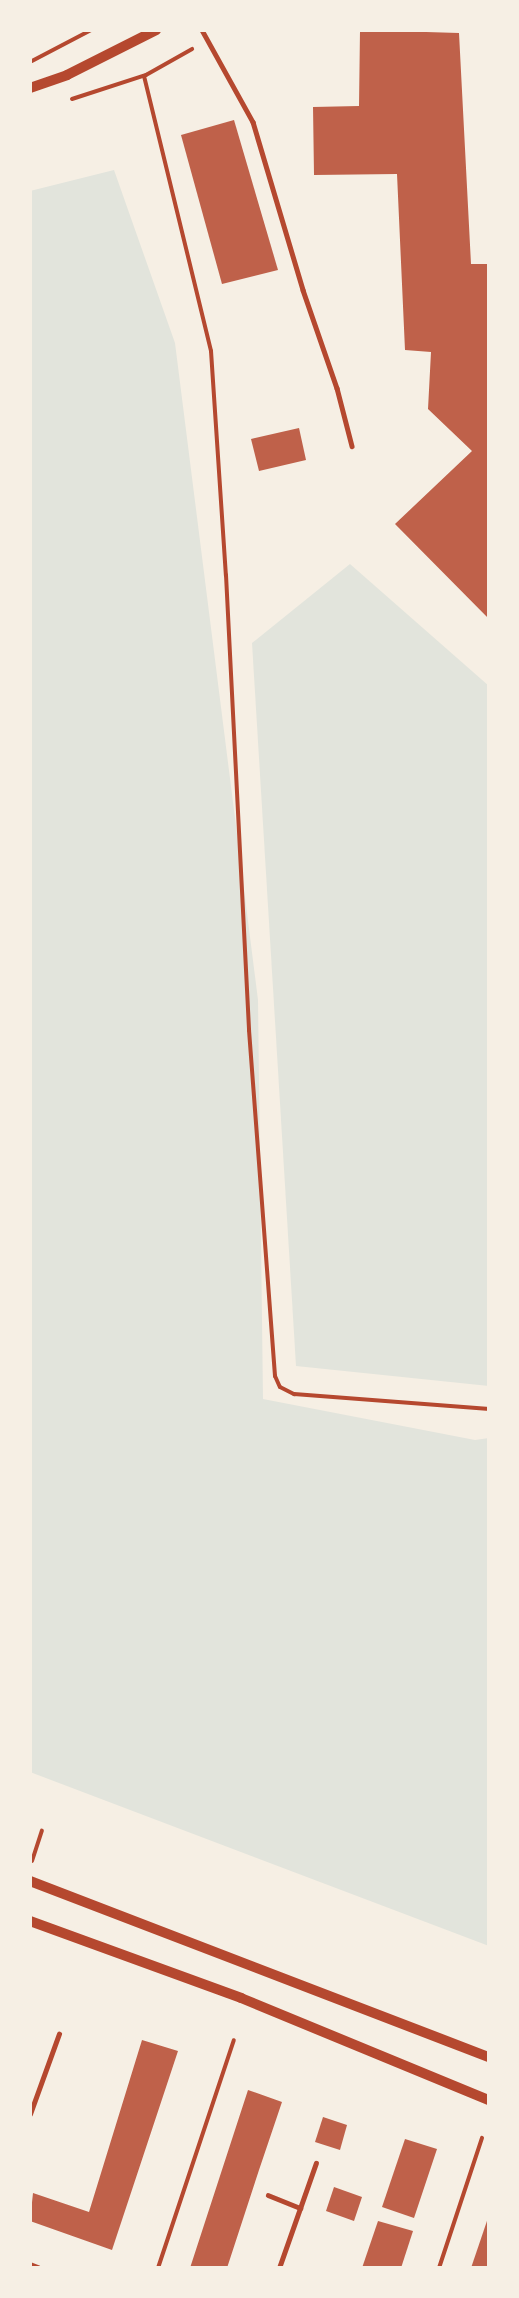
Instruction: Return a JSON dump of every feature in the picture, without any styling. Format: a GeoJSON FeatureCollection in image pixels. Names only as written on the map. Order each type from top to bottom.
{"type":"FeatureCollection","features":[{"type":"Feature","properties":{"kind":"street"},"geometry":{"type":"LineString","coordinates":[[30,88],[67,75],[156,30]]}},
{"type":"Feature","properties":{"kind":"street"},"geometry":{"type":"LineString","coordinates":[[30,1881],[489,2057]]}},
{"type":"Feature","properties":{"kind":"street"},"geometry":{"type":"LineString","coordinates":[[30,1921],[241,1998],[489,2100]]}},
{"type":"Feature","properties":{"kind":"street"},"geometry":{"type":"LineString","coordinates":[[30,2265],[38,2268]]}},
{"type":"Feature","properties":{"kind":"lane"},"geometry":{"type":"LineString","coordinates":[[202,30],[253,122],[303,290],[337,388],[352,446]]}},
{"type":"Feature","properties":{"kind":"lane"},"geometry":{"type":"LineString","coordinates":[[30,2114],[59,2034]]}},
{"type":"Feature","properties":{"kind":"lane"},"geometry":{"type":"LineString","coordinates":[[279,2268],[316,2163]]}},
{"type":"Feature","properties":{"kind":"lane"},"geometry":{"type":"LineString","coordinates":[[268,2195],[300,2208]]}},
{"type":"Feature","properties":{"kind":"path"},"geometry":{"type":"LineString","coordinates":[[30,62],[91,30]]}},
{"type":"Feature","properties":{"kind":"path"},"geometry":{"type":"LineString","coordinates":[[64,101],[144,76],[209,40]]}},
{"type":"Feature","properties":{"kind":"path"},"geometry":{"type":"LineString","coordinates":[[144,76],[211,351],[226,575],[249,1030],[274,1376],[280,1387],[294,1394],[489,1409]]}},
{"type":"Feature","properties":{"kind":"path"},"geometry":{"type":"LineString","coordinates":[[30,1868],[42,1831]]}},
{"type":"Feature","properties":{"kind":"path"},"geometry":{"type":"LineString","coordinates":[[158,2268],[234,2040]]}},
{"type":"Feature","properties":{"kind":"path"},"geometry":{"type":"LineString","coordinates":[[439,2268],[482,2138]]}},
{"type":"Feature","properties":{"kind":"shaded area"},"geometry":{"type":"Polygon","coordinates":[[[114,170],[175,343],[258,1000],[263,1399],[475,1440],[489,1438],[489,1946],[30,1772],[30,191],[114,170]]]}},
{"type":"Feature","properties":{"kind":"shaded area"},"geometry":{"type":"Polygon","coordinates":[[[350,564],[489,686],[489,1386],[296,1366],[252,643],[350,564]]]}},
{"type":"Feature","properties":{"kind":"building"},"geometry":{"type":"Polygon","coordinates":[[[360,30],[459,33],[471,264],[489,264],[489,619],[395,524],[472,451],[428,409],[431,352],[405,350],[397,174],[314,175],[313,107],[359,106],[360,30]]]}},
{"type":"Feature","properties":{"kind":"building"},"geometry":{"type":"Polygon","coordinates":[[[234,120],[278,270],[222,284],[181,135],[234,120]]]}},
{"type":"Feature","properties":{"kind":"building"},"geometry":{"type":"Polygon","coordinates":[[[299,428],[306,460],[259,471],[251,439],[299,428]]]}},
{"type":"Feature","properties":{"kind":"building"},"geometry":{"type":"Polygon","coordinates":[[[142,2040],[178,2051],[112,2250],[30,2221],[33,2193],[89,2212],[142,2040]]]}},
{"type":"Feature","properties":{"kind":"building"},"geometry":{"type":"Polygon","coordinates":[[[248,2090],[282,2102],[227,2268],[190,2268],[248,2090]]]}},
{"type":"Feature","properties":{"kind":"building"},"geometry":{"type":"Polygon","coordinates":[[[323,2117],[347,2125],[340,2150],[315,2142],[323,2117]]]}},
{"type":"Feature","properties":{"kind":"building"},"geometry":{"type":"Polygon","coordinates":[[[405,2139],[437,2149],[414,2218],[382,2207],[405,2139]]]}},
{"type":"Feature","properties":{"kind":"building"},"geometry":{"type":"Polygon","coordinates":[[[334,2187],[362,2197],[354,2221],[326,2211],[334,2187]]]}},
{"type":"Feature","properties":{"kind":"building"},"geometry":{"type":"Polygon","coordinates":[[[489,2215],[489,2268],[471,2268],[489,2215]]]}},
{"type":"Feature","properties":{"kind":"building"},"geometry":{"type":"Polygon","coordinates":[[[378,2221],[413,2231],[401,2268],[362,2268],[378,2221]]]}}]}
